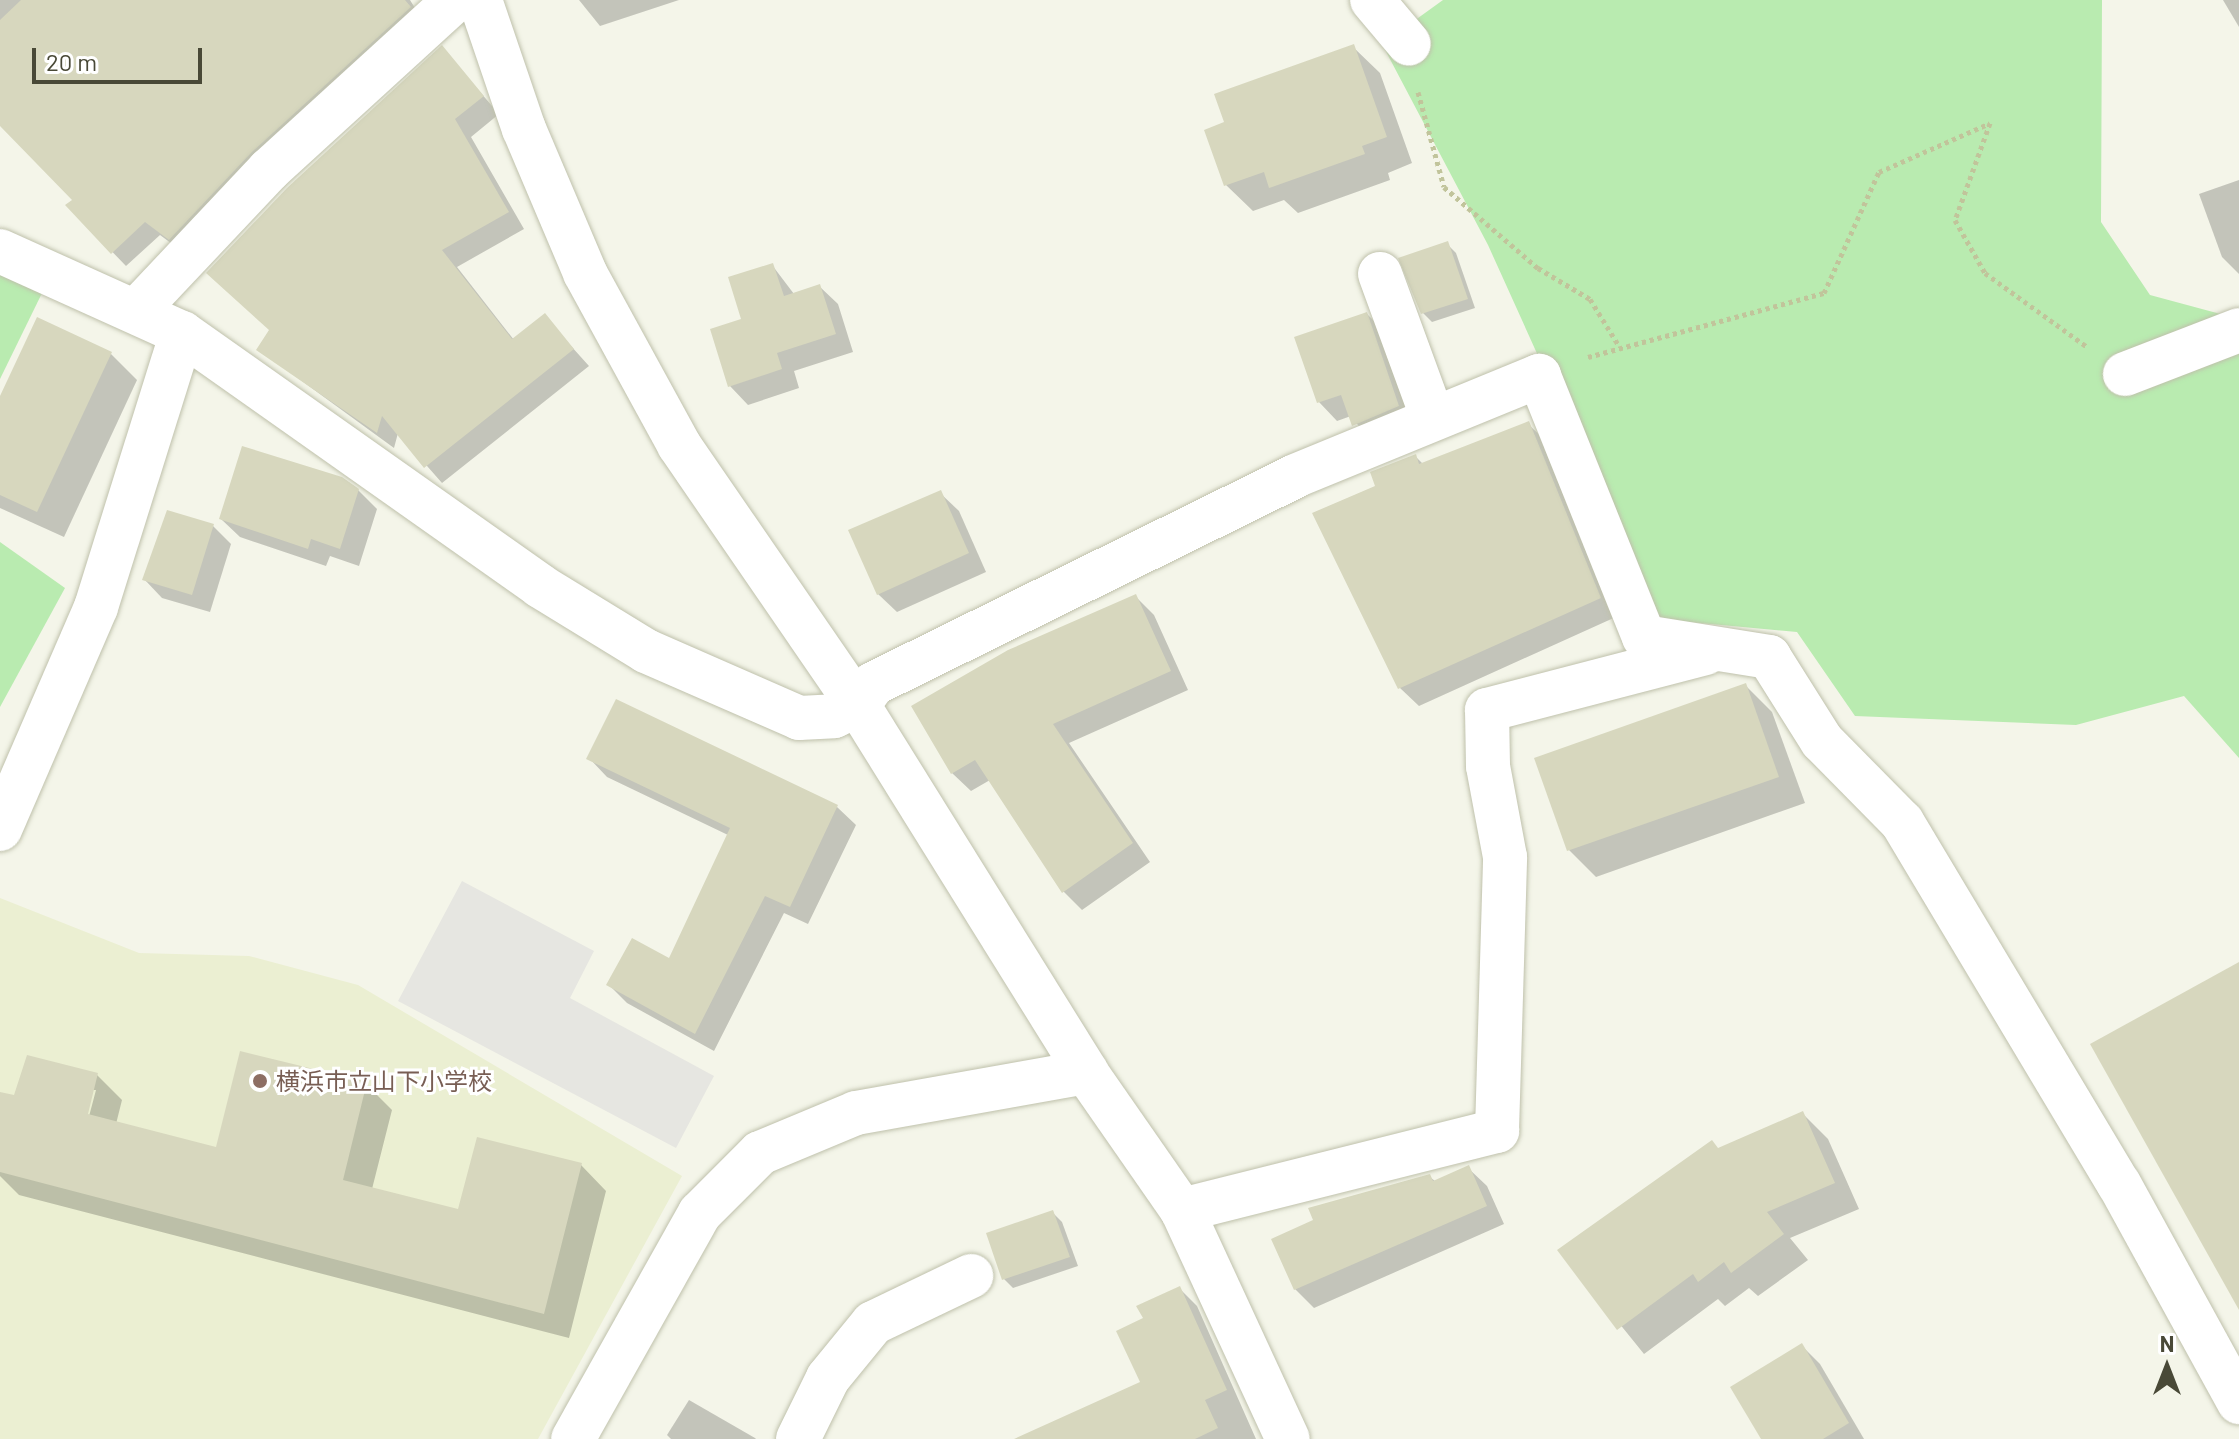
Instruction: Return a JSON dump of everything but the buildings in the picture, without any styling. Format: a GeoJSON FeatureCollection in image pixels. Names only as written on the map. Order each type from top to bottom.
{"type":"FeatureCollection","features":[{"type":"Feature","properties":{"kind":"street"},"geometry":{"type":"LineString","coordinates":[[136,311],[269,170],[455,0]]}},
{"type":"Feature","properties":{"kind":"street"},"geometry":{"type":"LineString","coordinates":[[480,0],[524,129],[585,273],[679,445],[858,705],[1086,1072],[1182,1210],[1272,1433]]}},
{"type":"Feature","properties":{"kind":"street"},"geometry":{"type":"LineString","coordinates":[[1372,0],[1409,44]]}},
{"type":"Feature","properties":{"kind":"street"},"geometry":{"type":"LineString","coordinates":[[0,251],[182,333],[540,586],[646,651],[799,718],[834,716],[858,705],[873,684],[1295,476],[1432,416],[1539,376],[1644,637],[1769,657],[1822,741],[1902,822],[2119,1184],[2239,1402]]}},
{"type":"Feature","properties":{"kind":"street"},"geometry":{"type":"LineString","coordinates":[[1380,274],[1432,416]]}},
{"type":"Feature","properties":{"kind":"street"},"geometry":{"type":"LineString","coordinates":[[2125,374],[2239,330]]}},
{"type":"Feature","properties":{"kind":"street"},"geometry":{"type":"LineString","coordinates":[[0,829],[38,751],[96,607],[182,333]]}},
{"type":"Feature","properties":{"kind":"street"},"geometry":{"type":"LineString","coordinates":[[1182,1210],[1497,1131],[1505,857],[1488,766],[1487,710],[1718,650]]}},
{"type":"Feature","properties":{"kind":"street"},"geometry":{"type":"LineString","coordinates":[[584,1435],[700,1213],[760,1153],[856,1113],[1086,1072]]}},
{"type":"Feature","properties":{"kind":"street"},"geometry":{"type":"LineString","coordinates":[[798,1439],[828,1378],[873,1323],[971,1276]]}},
{"type":"Feature","properties":{"kind":"path"},"geometry":{"type":"LineString","coordinates":[[1409,44],[1444,187],[1538,268],[1590,299],[1619,346]]}},
{"type":"Feature","properties":{"kind":"path"},"geometry":{"type":"LineString","coordinates":[[1539,376],[1619,346],[1824,293],[1879,172],[1990,123],[1955,220],[1985,273],[2125,374]]}},
{"type":"Feature","properties":{"kind":"shaded area"},"geometry":{"type":"Polygon","coordinates":[[[462,881],[594,951],[570,998],[714,1076],[676,1148],[398,1001],[462,881]]]}},
{"type":"Feature","properties":{"kind":"shaded area","name":"横浜市立山下小学校"},"geometry":{"type":"Polygon","coordinates":[[[0,898],[139,953],[249,956],[358,985],[682,1176],[538,1439],[0,1439],[0,898]]]}},
{"type":"Feature","properties":{"kind":"green space"},"geometry":{"type":"Polygon","coordinates":[[[1443,0],[2102,0],[2101,222],[2150,295],[2239,319],[2239,758],[2184,696],[2076,725],[1855,716],[1797,632],[1657,619],[1488,245],[1382,44],[1443,0]]]}},
{"type":"Feature","properties":{"kind":"green space"},"geometry":{"type":"Polygon","coordinates":[[[0,269],[44,289],[0,379],[0,269]]]}},
{"type":"Feature","properties":{"kind":"green space"},"geometry":{"type":"Polygon","coordinates":[[[0,542],[65,588],[0,707],[0,542]]]}},
{"type":"Feature","properties":{"kind":"place","name":"横浜市立山下小学校"},"geometry":{"type":"Point","coordinates":[260,1081]}}]}
